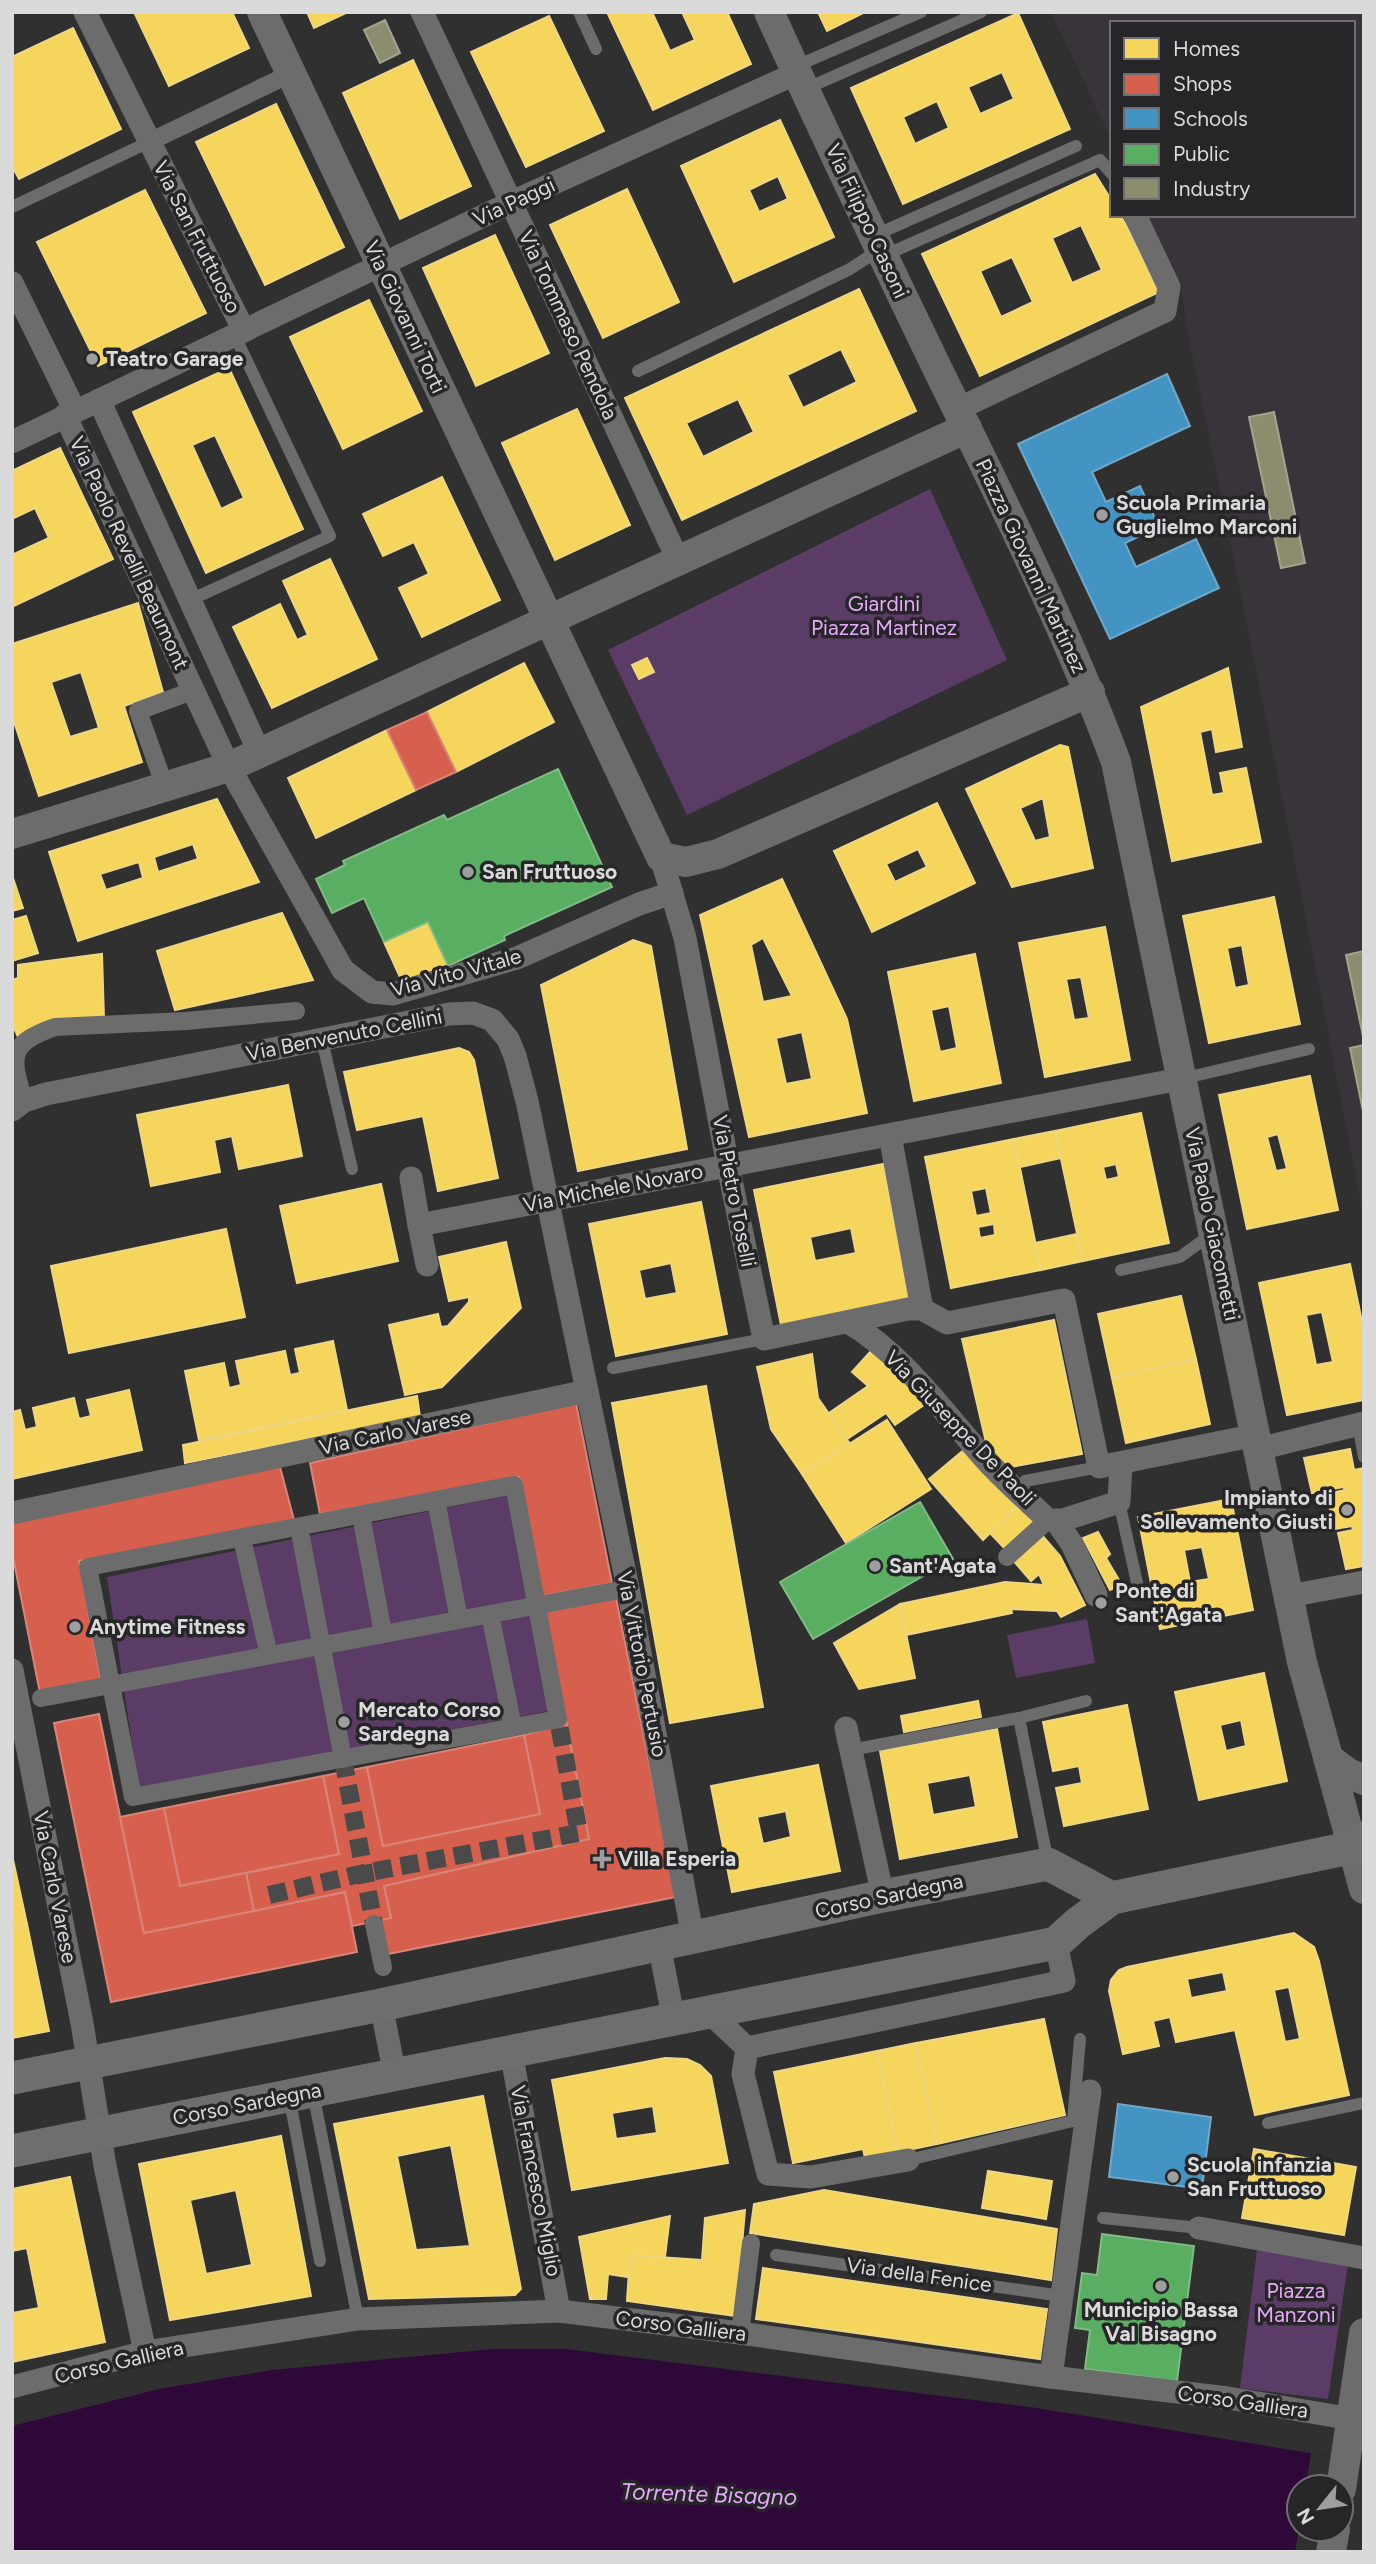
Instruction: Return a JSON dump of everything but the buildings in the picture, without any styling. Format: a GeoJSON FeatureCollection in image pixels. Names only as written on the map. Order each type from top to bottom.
{"type":"FeatureCollection","features":[{"type":"Feature","properties":{"kind":"main road","name":"Corso Sardegna"},"geometry":{"type":"LineString","coordinates":[[12,2151],[711,2014],[1056,1943],[1112,1898],[1360,1846]]}},
{"type":"Feature","properties":{"kind":"main road","name":"Corso Sardegna"},"geometry":{"type":"LineString","coordinates":[[12,2078],[381,2005],[883,1896],[1048,1864]]}},
{"type":"Feature","properties":{"kind":"main road"},"geometry":{"type":"LineString","coordinates":[[1048,1864],[1112,1898]]}},
{"type":"Feature","properties":{"kind":"street","name":"Via San Fruttuoso"},"geometry":{"type":"LineString","coordinates":[[85,12],[239,334]]}},
{"type":"Feature","properties":{"kind":"street","name":"Via Giovanni Torti"},"geometry":{"type":"LineString","coordinates":[[262,12],[550,621]]}},
{"type":"Feature","properties":{"kind":"street","name":"Via Tommaso Pendola"},"geometry":{"type":"LineString","coordinates":[[422,12],[679,562]]}},
{"type":"Feature","properties":{"kind":"street","name":"Via Filippo Casoni"},"geometry":{"type":"LineString","coordinates":[[769,12],[963,419]]}},
{"type":"Feature","properties":{"kind":"street","name":"Via San Fruttuoso"},"geometry":{"type":"LineString","coordinates":[[149,142],[290,74]]}},
{"type":"Feature","properties":{"kind":"street","name":"Via Paggi"},"geometry":{"type":"LineString","coordinates":[[12,442],[510,203],[799,76]]}},
{"type":"Feature","properties":{"kind":"street"},"geometry":{"type":"LineString","coordinates":[[12,834],[229,767],[260,754],[679,562],[963,419],[1165,312],[1169,287],[1136,217]]}},
{"type":"Feature","properties":{"kind":"street","name":"Via Paolo Revelli Beaumont"},"geometry":{"type":"LineString","coordinates":[[12,284],[192,691],[229,767]]}},
{"type":"Feature","properties":{"kind":"street","name":"Via Paolo Revelli Beaumont"},"geometry":{"type":"LineString","coordinates":[[99,400],[260,754]]}},
{"type":"Feature","properties":{"kind":"street","name":"Piazza Giovanni Martinez"},"geometry":{"type":"LineString","coordinates":[[661,857],[686,862],[718,854],[1090,692],[963,419]]}},
{"type":"Feature","properties":{"kind":"street"},"geometry":{"type":"LineString","coordinates":[[550,621],[661,857]]}},
{"type":"Feature","properties":{"kind":"street","name":"Via Paolo Revelli Beaumont"},"geometry":{"type":"LineString","coordinates":[[165,787],[138,710],[192,691]]}},
{"type":"Feature","properties":{"kind":"street","name":"Via Paolo Giacometti"},"geometry":{"type":"LineString","coordinates":[[1090,692],[1116,762],[1302,1662],[1328,1759],[1360,1846],[1364,1888]]}},
{"type":"Feature","properties":{"kind":"street","name":"Via Vito Vitale"},"geometry":{"type":"LineString","coordinates":[[229,767],[343,970],[372,992],[393,994],[517,958],[639,904],[672,893]]}},
{"type":"Feature","properties":{"kind":"street","name":"Via Pietro Toselli"},"geometry":{"type":"LineString","coordinates":[[661,857],[685,938],[764,1339]]}},
{"type":"Feature","properties":{"kind":"street"},"geometry":{"type":"LineString","coordinates":[[18,1106],[14,1063],[19,1046],[37,1034],[55,1027],[186,1021],[296,1011]]}},
{"type":"Feature","properties":{"kind":"street","name":"Via Benvenuto Cellini"},"geometry":{"type":"LineString","coordinates":[[18,1106],[93,1084],[449,1013],[473,1013],[492,1020],[508,1040],[515,1056],[547,1201]]}},
{"type":"Feature","properties":{"kind":"street","name":"Via Michele Novaro"},"geometry":{"type":"LineString","coordinates":[[419,1225],[1180,1079]]}},
{"type":"Feature","properties":{"kind":"street"},"geometry":{"type":"LineString","coordinates":[[890,1135],[922,1309]]}},
{"type":"Feature","properties":{"kind":"street"},"geometry":{"type":"LineString","coordinates":[[411,1178],[427,1265]]}},
{"type":"Feature","properties":{"kind":"street"},"geometry":{"type":"LineString","coordinates":[[547,1201],[587,1391]]}},
{"type":"Feature","properties":{"kind":"street"},"geometry":{"type":"LineString","coordinates":[[764,1339],[908,1309],[922,1309],[947,1323],[1065,1300],[1119,1502]]}},
{"type":"Feature","properties":{"kind":"street","name":"Via Giuseppe De Paoli"},"geometry":{"type":"LineString","coordinates":[[848,1322],[873,1337],[955,1422],[999,1475],[1052,1520],[1119,1502]]}},
{"type":"Feature","properties":{"kind":"street","name":"Via Carlo Varese"},"geometry":{"type":"LineString","coordinates":[[12,1513],[587,1391]]}},
{"type":"Feature","properties":{"kind":"street","name":"Via Vittorio Pertusio"},"geometry":{"type":"LineString","coordinates":[[587,1391],[633,1614],[693,1938]]}},
{"type":"Feature","properties":{"kind":"street","name":"Via Giuseppe De Paoli"},"geometry":{"type":"LineString","coordinates":[[1110,1465],[1361,1423]]}},
{"type":"Feature","properties":{"kind":"street"},"geometry":{"type":"LineString","coordinates":[[514,1485],[558,1719],[133,1797],[88,1567],[361,1515],[514,1485]]}},
{"type":"Feature","properties":{"kind":"street"},"geometry":{"type":"LineString","coordinates":[[436,1500],[459,1619]]}},
{"type":"Feature","properties":{"kind":"street"},"geometry":{"type":"LineString","coordinates":[[361,1515],[383,1633]]}},
{"type":"Feature","properties":{"kind":"street"},"geometry":{"type":"LineString","coordinates":[[1007,1558],[1052,1520],[1072,1544],[1096,1594]]}},
{"type":"Feature","properties":{"kind":"street"},"geometry":{"type":"LineString","coordinates":[[299,1527],[343,1759]]}},
{"type":"Feature","properties":{"kind":"street"},"geometry":{"type":"LineString","coordinates":[[242,1539],[269,1655]]}},
{"type":"Feature","properties":{"kind":"street"},"geometry":{"type":"LineString","coordinates":[[1289,1596],[1364,1582]]}},
{"type":"Feature","properties":{"kind":"street"},"geometry":{"type":"LineString","coordinates":[[41,1698],[614,1591]]}},
{"type":"Feature","properties":{"kind":"street"},"geometry":{"type":"LineString","coordinates":[[489,1614],[513,1727]]}},
{"type":"Feature","properties":{"kind":"street","name":"Via Carlo Varese"},"geometry":{"type":"LineString","coordinates":[[13,1677],[18,1732],[89,2064]]}},
{"type":"Feature","properties":{"kind":"street"},"geometry":{"type":"LineString","coordinates":[[849,1739],[883,1896]]}},
{"type":"Feature","properties":{"kind":"street"},"geometry":{"type":"LineString","coordinates":[[1328,1759],[1364,1780]]}},
{"type":"Feature","properties":{"kind":"street"},"geometry":{"type":"LineString","coordinates":[[374,1924],[383,1967]]}},
{"type":"Feature","properties":{"kind":"street"},"geometry":{"type":"LineString","coordinates":[[747,2048],[1064,1980],[1056,1943]]}},
{"type":"Feature","properties":{"kind":"street"},"geometry":{"type":"LineString","coordinates":[[659,1944],[674,2021]]}},
{"type":"Feature","properties":{"kind":"street"},"geometry":{"type":"LineString","coordinates":[[381,2005],[395,2075]]}},
{"type":"Feature","properties":{"kind":"street"},"geometry":{"type":"LineString","coordinates":[[711,2014],[747,2048]]}},
{"type":"Feature","properties":{"kind":"street"},"geometry":{"type":"LineString","coordinates":[[747,2048],[743,2074],[768,2174],[811,2177],[908,2160]]}},
{"type":"Feature","properties":{"kind":"street","name":"Via Francesco Miglio"},"geometry":{"type":"LineString","coordinates":[[511,2052],[559,2311]]}},
{"type":"Feature","properties":{"kind":"street"},"geometry":{"type":"LineString","coordinates":[[89,2064],[100,2132],[145,2353]]}},
{"type":"Feature","properties":{"kind":"street"},"geometry":{"type":"LineString","coordinates":[[1051,2377],[1090,2091]]}},
{"type":"Feature","properties":{"kind":"street"},"geometry":{"type":"LineString","coordinates":[[1199,2228],[1364,2258]]}},
{"type":"Feature","properties":{"kind":"street"},"geometry":{"type":"LineString","coordinates":[[740,2333],[751,2243]]}},
{"type":"Feature","properties":{"kind":"street","name":"Corso Galliera"},"geometry":{"type":"LineString","coordinates":[[12,2387],[145,2353],[358,2319],[559,2311],[1228,2398],[1358,2419]]}},
{"type":"Feature","properties":{"kind":"street"},"geometry":{"type":"LineString","coordinates":[[1343,2473],[1358,2419],[1364,2333]]}},
{"type":"Feature","properties":{"kind":"lane"},"geometry":{"type":"LineString","coordinates":[[579,12],[596,48]]}},
{"type":"Feature","properties":{"kind":"lane"},"geometry":{"type":"LineString","coordinates":[[799,76],[921,12]]}},
{"type":"Feature","properties":{"kind":"lane"},"geometry":{"type":"LineString","coordinates":[[799,76],[981,12]]}},
{"type":"Feature","properties":{"kind":"lane","name":"Via San Fruttuoso"},"geometry":{"type":"LineString","coordinates":[[12,207],[149,142]]}},
{"type":"Feature","properties":{"kind":"lane"},"geometry":{"type":"LineString","coordinates":[[638,371],[850,269],[879,247],[1076,146]]}},
{"type":"Feature","properties":{"kind":"lane"},"geometry":{"type":"LineString","coordinates":[[879,247],[1100,160],[1110,172]]}},
{"type":"Feature","properties":{"kind":"lane","name":"Via Paolo Revelli Beaumont"},"geometry":{"type":"LineString","coordinates":[[190,600],[330,536],[239,334]]}},
{"type":"Feature","properties":{"kind":"lane"},"geometry":{"type":"LineString","coordinates":[[322,1040],[352,1169]]}},
{"type":"Feature","properties":{"kind":"lane"},"geometry":{"type":"LineString","coordinates":[[1180,1079],[1309,1049]]}},
{"type":"Feature","properties":{"kind":"lane"},"geometry":{"type":"LineString","coordinates":[[1121,1270],[1180,1257],[1214,1233]]}},
{"type":"Feature","properties":{"kind":"lane"},"geometry":{"type":"LineString","coordinates":[[613,1368],[764,1339]]}},
{"type":"Feature","properties":{"kind":"lane"},"geometry":{"type":"LineString","coordinates":[[1361,1423],[1364,1457]]}},
{"type":"Feature","properties":{"kind":"lane","name":"Via Giuseppe De Paoli"},"geometry":{"type":"LineString","coordinates":[[1025,1481],[1110,1465]]}},
{"type":"Feature","properties":{"kind":"lane"},"geometry":{"type":"LineString","coordinates":[[1119,1502],[1138,1587]]}},
{"type":"Feature","properties":{"kind":"lane"},"geometry":{"type":"LineString","coordinates":[[849,1739],[1019,1718],[1086,1701]]}},
{"type":"Feature","properties":{"kind":"lane"},"geometry":{"type":"LineString","coordinates":[[1019,1718],[1048,1864]]}},
{"type":"Feature","properties":{"kind":"lane"},"geometry":{"type":"LineString","coordinates":[[908,2160],[1073,2121],[1080,2039]]}},
{"type":"Feature","properties":{"kind":"lane"},"geometry":{"type":"LineString","coordinates":[[301,2093],[320,2261]]}},
{"type":"Feature","properties":{"kind":"lane"},"geometry":{"type":"LineString","coordinates":[[301,2093],[358,2319]]}},
{"type":"Feature","properties":{"kind":"lane"},"geometry":{"type":"LineString","coordinates":[[1268,2123],[1364,2103]]}},
{"type":"Feature","properties":{"kind":"lane"},"geometry":{"type":"LineString","coordinates":[[1104,2218],[1199,2228]]}},
{"type":"Feature","properties":{"kind":"lane","name":"Via della Fenice"},"geometry":{"type":"LineString","coordinates":[[776,2255],[1062,2296]]}},
{"type":"Feature","properties":{"kind":"shaded area"},"geometry":{"type":"Polygon","coordinates":[[[1051,12],[1364,12],[1364,1218],[1181,288],[1148,217],[1355,217],[1355,21],[1110,21],[1110,137],[1051,12]]]}},
{"type":"Feature","properties":{"kind":"green space","name":"Giardini Piazza Martinez"},"geometry":{"type":"Polygon","coordinates":[[[930,489],[1007,660],[687,815],[608,650],[930,489]]]}},
{"type":"Feature","properties":{"kind":"green space"},"geometry":{"type":"Polygon","coordinates":[[[509,1495],[548,1711],[139,1789],[107,1577],[509,1495]]]}},
{"type":"Feature","properties":{"kind":"green space"},"geometry":{"type":"Polygon","coordinates":[[[1087,1619],[1095,1663],[1016,1678],[1007,1635],[1087,1619]]]}},
{"type":"Feature","properties":{"kind":"green space","name":"Piazza Manzoni"},"geometry":{"type":"Polygon","coordinates":[[[1257,2250],[1348,2264],[1328,2399],[1240,2388],[1257,2250]]]}},
{"type":"Feature","properties":{"kind":"water","name":"Torrente Bisagno"},"geometry":{"type":"Polygon","coordinates":[[[493,2349],[566,2349],[1037,2408],[1364,2462],[1364,2552],[12,2552],[12,2426],[159,2389],[272,2370],[493,2349]]]}},
{"type":"Feature","properties":{"kind":"pier"},"geometry":{"type":"Polygon","coordinates":[[[1311,2453],[1364,2462],[1364,2552],[1295,2552],[1296,2543],[1355,2543],[1355,2473],[1308,2473],[1311,2453]]]}},
{"type":"Feature","properties":{"kind":"tunnel"},"geometry":{"type":"LineString","coordinates":[[269,1895],[364,1873],[579,1833],[558,1719]]}},
{"type":"Feature","properties":{"kind":"tunnel"},"geometry":{"type":"LineString","coordinates":[[343,1759],[374,1924]]}},
{"type":"Feature","properties":{"kind":"place","name":"Teatro Garage"},"geometry":{"type":"Point","coordinates":[92,359]}},
{"type":"Feature","properties":{"kind":"place","name":"Scuola Primaria Guglielmo Marconi"},"geometry":{"type":"Point","coordinates":[1102,515]}},
{"type":"Feature","properties":{"kind":"place","name":"San Fruttuoso"},"geometry":{"type":"Point","coordinates":[468,872]}},
{"type":"Feature","properties":{"kind":"place","name":"Impianto di Sollevamento Giusti"},"geometry":{"type":"Point","coordinates":[1347,1510]}},
{"type":"Feature","properties":{"kind":"place","name":"Sant'Agata"},"geometry":{"type":"Point","coordinates":[875,1566]}},
{"type":"Feature","properties":{"kind":"place","name":"Ponte di Sant'Agata"},"geometry":{"type":"Point","coordinates":[1101,1603]}},
{"type":"Feature","properties":{"kind":"place","name":"Anytime Fitness"},"geometry":{"type":"Point","coordinates":[75,1627]}},
{"type":"Feature","properties":{"kind":"place","name":"Mercato Corso Sardegna"},"geometry":{"type":"Point","coordinates":[344,1722]}},
{"type":"Feature","properties":{"kind":"place","name":"Villa Esperia"},"geometry":{"type":"Point","coordinates":[602,1859]}},
{"type":"Feature","properties":{"kind":"place","name":"Scuola infanzia San Fruttuoso"},"geometry":{"type":"Point","coordinates":[1173,2177]}},
{"type":"Feature","properties":{"kind":"place","name":"Municipio Bassa Val Bisagno"},"geometry":{"type":"Point","coordinates":[1161,2286]}}]}
